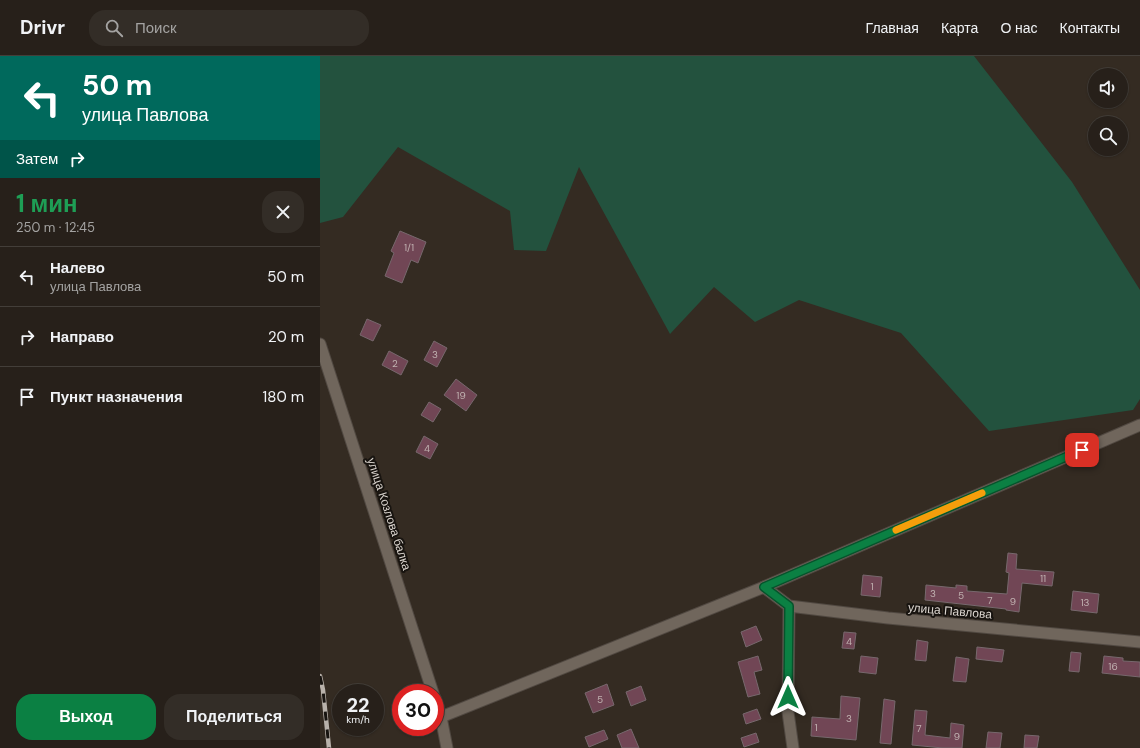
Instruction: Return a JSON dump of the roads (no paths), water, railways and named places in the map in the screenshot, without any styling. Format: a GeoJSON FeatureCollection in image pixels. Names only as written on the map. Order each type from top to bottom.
{"type":"FeatureCollection","features":[{"type":"Feature","properties":{"kind":"street","name":"улица Козлова балка"},"geometry":{"type":"LineString","coordinates":[[320,344],[430,684]]}},
{"type":"Feature","properties":{"kind":"street"},"geometry":{"type":"LineString","coordinates":[[444,716],[764,587],[1140,425]]}},
{"type":"Feature","properties":{"kind":"street"},"geometry":{"type":"LineString","coordinates":[[764,587],[789,606],[788,712],[793,748]]}},
{"type":"Feature","properties":{"kind":"street","name":"улица Павлова"},"geometry":{"type":"LineString","coordinates":[[789,606],[888,618],[1140,642]]}},
{"type":"Feature","properties":{"kind":"street"},"geometry":{"type":"LineString","coordinates":[[444,732],[447,748]]}},
{"type":"Feature","properties":{"kind":"railway"},"geometry":{"type":"LineString","coordinates":[[320,676],[323,690],[329,748]]}}]}
